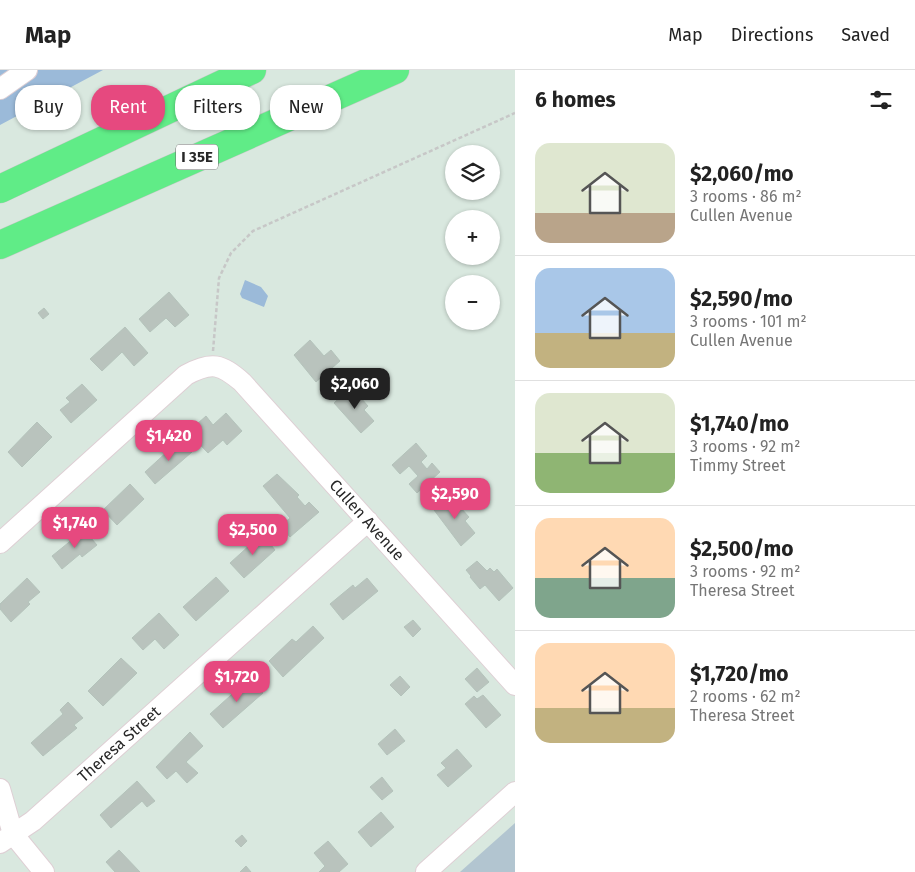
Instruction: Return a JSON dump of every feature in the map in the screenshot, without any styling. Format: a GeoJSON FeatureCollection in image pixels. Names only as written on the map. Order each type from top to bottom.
{"type":"FeatureCollection","features":[{"type":"Feature","properties":{"kind":"highway"},"geometry":{"type":"LineString","coordinates":[[0,189],[252,70]]}},
{"type":"Feature","properties":{"kind":"highway","name":"I 35E"},"geometry":{"type":"LineString","coordinates":[[0,244],[395,70]]}},
{"type":"Feature","properties":{"kind":"street"},"geometry":{"type":"LineString","coordinates":[[0,89],[27,70]]}},
{"type":"Feature","properties":{"kind":"street"},"geometry":{"type":"LineString","coordinates":[[0,543],[186,375],[212,365]]}},
{"type":"Feature","properties":{"kind":"street","name":"Cullen Avenue"},"geometry":{"type":"LineString","coordinates":[[212,365],[228,370],[242,382],[515,685]]}},
{"type":"Feature","properties":{"kind":"street","name":"Theresa Street"},"geometry":{"type":"LineString","coordinates":[[6,839],[33,821],[368,521]]}},
{"type":"Feature","properties":{"kind":"street"},"geometry":{"type":"LineString","coordinates":[[0,790],[6,839],[44,872]]}},
{"type":"Feature","properties":{"kind":"street"},"geometry":{"type":"LineString","coordinates":[[426,872],[515,792]]}},
{"type":"Feature","properties":{"kind":"path"},"geometry":{"type":"LineString","coordinates":[[212,365],[219,278],[231,253],[253,231],[515,113]]}},
{"type":"Feature","properties":{"kind":"shaded area"},"geometry":{"type":"Polygon","coordinates":[[[0,70],[103,70],[75,85],[15,85],[15,117],[0,125],[0,70]]]}},
{"type":"Feature","properties":{"kind":"shaded area"},"geometry":{"type":"Polygon","coordinates":[[[245,280],[261,287],[268,296],[264,307],[242,298],[240,294],[245,280]]]}},
{"type":"Feature","properties":{"kind":"shaded area"},"geometry":{"type":"Polygon","coordinates":[[[515,823],[515,872],[460,872],[515,823]]]}},
{"type":"Feature","properties":{"kind":"building"},"geometry":{"type":"Polygon","coordinates":[[[169,292],[189,315],[175,327],[166,318],[150,332],[139,319],[169,292]]]}},
{"type":"Feature","properties":{"kind":"building"},"geometry":{"type":"Polygon","coordinates":[[[44,308],[49,314],[43,319],[38,313],[44,308]]]}},
{"type":"Feature","properties":{"kind":"building"},"geometry":{"type":"Polygon","coordinates":[[[125,327],[148,353],[134,366],[122,352],[102,371],[90,359],[125,327]]]}},
{"type":"Feature","properties":{"kind":"building"},"geometry":{"type":"Polygon","coordinates":[[[310,340],[324,356],[331,350],[340,361],[316,382],[294,355],[310,340]]]}},
{"type":"Feature","properties":{"kind":"building"},"geometry":{"type":"Polygon","coordinates":[[[82,384],[97,400],[71,423],[60,410],[70,402],[66,398],[82,384]]]}},
{"type":"Feature","properties":{"kind":"building"},"geometry":{"type":"Polygon","coordinates":[[[351,387],[368,406],[364,410],[374,421],[361,433],[334,403],[351,387]]]}},
{"type":"Feature","properties":{"kind":"building"},"geometry":{"type":"Polygon","coordinates":[[[226,413],[242,431],[227,445],[223,440],[208,453],[188,432],[206,416],[213,425],[226,413]]]}},
{"type":"Feature","properties":{"kind":"building"},"geometry":{"type":"Polygon","coordinates":[[[37,422],[52,437],[22,467],[8,452],[37,422]]]}},
{"type":"Feature","properties":{"kind":"building"},"geometry":{"type":"Polygon","coordinates":[[[181,439],[192,452],[155,484],[145,472],[181,439]]]}},
{"type":"Feature","properties":{"kind":"building"},"geometry":{"type":"Polygon","coordinates":[[[416,443],[427,456],[421,462],[427,469],[432,463],[440,472],[417,493],[409,484],[418,476],[409,466],[400,474],[392,465],[416,443]]]}},
{"type":"Feature","properties":{"kind":"building"},"geometry":{"type":"Polygon","coordinates":[[[277,474],[299,495],[297,497],[305,506],[309,502],[319,512],[290,537],[281,526],[290,518],[263,486],[277,474]]]}},
{"type":"Feature","properties":{"kind":"building"},"geometry":{"type":"Polygon","coordinates":[[[130,484],[144,499],[117,525],[103,510],[130,484]]]}},
{"type":"Feature","properties":{"kind":"building"},"geometry":{"type":"Polygon","coordinates":[[[450,496],[469,517],[465,521],[475,533],[461,546],[434,510],[450,496]]]}},
{"type":"Feature","properties":{"kind":"building"},"geometry":{"type":"Polygon","coordinates":[[[84,530],[97,545],[82,557],[80,554],[62,569],[52,556],[84,530]]]}},
{"type":"Feature","properties":{"kind":"building"},"geometry":{"type":"Polygon","coordinates":[[[262,534],[275,550],[244,578],[230,563],[262,534]]]}},
{"type":"Feature","properties":{"kind":"building"},"geometry":{"type":"Polygon","coordinates":[[[477,561],[487,571],[490,568],[494,572],[497,569],[513,588],[499,601],[485,585],[480,589],[466,570],[477,561]]]}},
{"type":"Feature","properties":{"kind":"building"},"geometry":{"type":"Polygon","coordinates":[[[216,577],[229,591],[196,621],[183,607],[216,577]]]}},
{"type":"Feature","properties":{"kind":"building"},"geometry":{"type":"Polygon","coordinates":[[[27,578],[40,592],[28,602],[30,604],[11,622],[0,609],[0,604],[27,578]]]}},
{"type":"Feature","properties":{"kind":"building"},"geometry":{"type":"Polygon","coordinates":[[[367,578],[378,591],[343,620],[330,604],[353,585],[355,588],[367,578]]]}},
{"type":"Feature","properties":{"kind":"building"},"geometry":{"type":"Polygon","coordinates":[[[159,613],[179,635],[164,649],[155,639],[143,650],[132,638],[159,613]]]}},
{"type":"Feature","properties":{"kind":"building"},"geometry":{"type":"Polygon","coordinates":[[[413,620],[421,629],[413,637],[404,627],[413,620]]]}},
{"type":"Feature","properties":{"kind":"building"},"geometry":{"type":"Polygon","coordinates":[[[313,626],[324,638],[283,677],[269,661],[292,639],[296,642],[313,626]]]}},
{"type":"Feature","properties":{"kind":"building"},"geometry":{"type":"Polygon","coordinates":[[[121,658],[137,673],[103,706],[88,691],[121,658]]]}},
{"type":"Feature","properties":{"kind":"building"},"geometry":{"type":"Polygon","coordinates":[[[477,668],[489,682],[477,692],[465,679],[477,668]]]}},
{"type":"Feature","properties":{"kind":"building"},"geometry":{"type":"Polygon","coordinates":[[[400,676],[410,687],[401,696],[390,685],[400,676]]]}},
{"type":"Feature","properties":{"kind":"building"},"geometry":{"type":"Polygon","coordinates":[[[250,678],[263,693],[223,728],[210,714],[250,678]]]}},
{"type":"Feature","properties":{"kind":"building"},"geometry":{"type":"Polygon","coordinates":[[[483,695],[501,715],[486,728],[465,704],[474,696],[477,699],[483,695]]]}},
{"type":"Feature","properties":{"kind":"building"},"geometry":{"type":"Polygon","coordinates":[[[68,702],[83,718],[74,725],[77,728],[43,756],[31,743],[63,714],[60,710],[68,702]]]}},
{"type":"Feature","properties":{"kind":"building"},"geometry":{"type":"Polygon","coordinates":[[[395,729],[405,741],[387,755],[378,744],[395,729]]]}},
{"type":"Feature","properties":{"kind":"building"},"geometry":{"type":"Polygon","coordinates":[[[190,732],[203,746],[186,762],[198,773],[187,783],[176,771],[167,779],[156,767],[190,732]]]}},
{"type":"Feature","properties":{"kind":"building"},"geometry":{"type":"Polygon","coordinates":[[[457,749],[472,766],[448,787],[437,775],[446,768],[441,763],[457,749]]]}},
{"type":"Feature","properties":{"kind":"building"},"geometry":{"type":"Polygon","coordinates":[[[382,777],[393,791],[382,800],[370,787],[382,777]]]}},
{"type":"Feature","properties":{"kind":"building"},"geometry":{"type":"Polygon","coordinates":[[[137,781],[155,801],[147,807],[142,801],[111,828],[100,815],[137,781]]]}},
{"type":"Feature","properties":{"kind":"building"},"geometry":{"type":"Polygon","coordinates":[[[381,812],[394,827],[371,847],[358,832],[381,812]]]}},
{"type":"Feature","properties":{"kind":"building"},"geometry":{"type":"Polygon","coordinates":[[[242,835],[247,841],[241,847],[235,841],[242,835]]]}},
{"type":"Feature","properties":{"kind":"building"},"geometry":{"type":"Polygon","coordinates":[[[328,841],[348,864],[339,872],[319,872],[325,866],[314,853],[328,841]]]}},
{"type":"Feature","properties":{"kind":"building"},"geometry":{"type":"Polygon","coordinates":[[[119,850],[140,872],[115,872],[106,862],[119,850]]]}},
{"type":"Feature","properties":{"kind":"building"},"geometry":{"type":"Polygon","coordinates":[[[246,866],[251,872],[240,872],[246,866]]]}}]}
